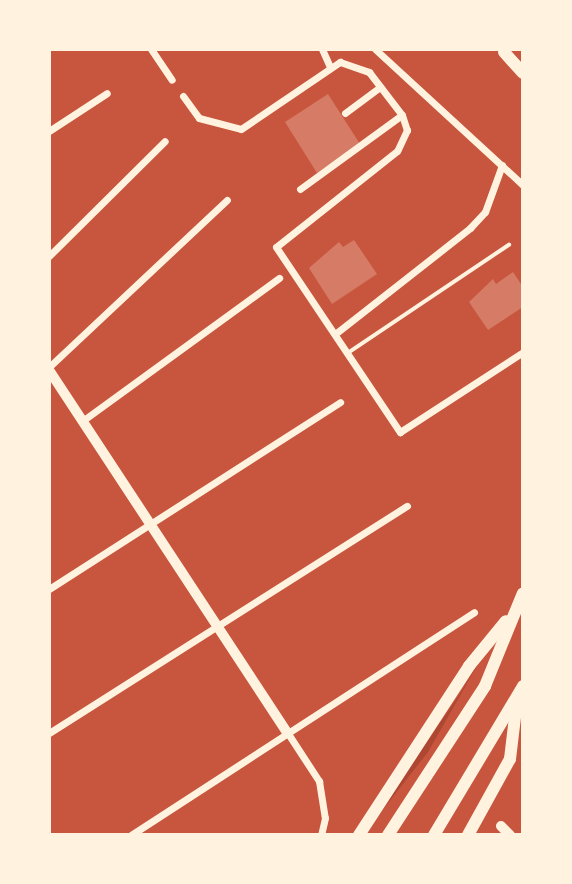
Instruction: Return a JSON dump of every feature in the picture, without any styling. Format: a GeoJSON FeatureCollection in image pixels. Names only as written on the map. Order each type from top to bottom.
{"type":"FeatureCollection","features":[{"type":"Feature","properties":{"kind":"highway"},"geometry":{"type":"LineString","coordinates":[[504,52],[523,73]]}},
{"type":"Feature","properties":{"kind":"highway"},"geometry":{"type":"LineString","coordinates":[[388,835],[485,687],[523,593]]}},
{"type":"Feature","properties":{"kind":"highway"},"geometry":{"type":"LineString","coordinates":[[359,835],[469,666],[515,610]]}},
{"type":"Feature","properties":{"kind":"highway"},"geometry":{"type":"LineString","coordinates":[[434,835],[520,692]]}},
{"type":"Feature","properties":{"kind":"highway"},"geometry":{"type":"LineString","coordinates":[[468,835],[510,759],[520,692]]}},
{"type":"Feature","properties":{"kind":"street"},"geometry":{"type":"LineString","coordinates":[[151,49],[172,80]]}},
{"type":"Feature","properties":{"kind":"street"},"geometry":{"type":"LineString","coordinates":[[322,49],[330,67]]}},
{"type":"Feature","properties":{"kind":"street"},"geometry":{"type":"LineString","coordinates":[[375,49],[523,185]]}},
{"type":"Feature","properties":{"kind":"street"},"geometry":{"type":"LineString","coordinates":[[183,96],[199,118],[241,129],[330,67],[357,64],[402,115],[407,130],[397,150],[276,247],[400,432],[523,352]]}},
{"type":"Feature","properties":{"kind":"street"},"geometry":{"type":"LineString","coordinates":[[345,113],[380,87]]}},
{"type":"Feature","properties":{"kind":"street"},"geometry":{"type":"LineString","coordinates":[[49,131],[107,93]]}},
{"type":"Feature","properties":{"kind":"street"},"geometry":{"type":"LineString","coordinates":[[300,189],[402,115]]}},
{"type":"Feature","properties":{"kind":"street"},"geometry":{"type":"LineString","coordinates":[[49,256],[164,141]]}},
{"type":"Feature","properties":{"kind":"street"},"geometry":{"type":"LineString","coordinates":[[335,334],[470,228],[485,212],[502,165]]}},
{"type":"Feature","properties":{"kind":"street"},"geometry":{"type":"LineString","coordinates":[[227,200],[49,368],[85,419],[319,781],[326,818],[321,835]]}},
{"type":"Feature","properties":{"kind":"street"},"geometry":{"type":"LineString","coordinates":[[85,419],[279,278]]}},
{"type":"Feature","properties":{"kind":"street"},"geometry":{"type":"LineString","coordinates":[[49,589],[340,402]]}},
{"type":"Feature","properties":{"kind":"street"},"geometry":{"type":"LineString","coordinates":[[49,733],[407,506]]}},
{"type":"Feature","properties":{"kind":"street"},"geometry":{"type":"LineString","coordinates":[[131,835],[474,612]]}},
{"type":"Feature","properties":{"kind":"street"},"geometry":{"type":"LineString","coordinates":[[501,826],[510,835]]}},
{"type":"Feature","properties":{"kind":"lane"},"geometry":{"type":"LineString","coordinates":[[348,353],[509,245]]}},
{"type":"Feature","properties":{"kind":"shaded area"},"geometry":{"type":"Polygon","coordinates":[[[481,659],[428,752],[363,835],[461,692],[481,659]]]}},
{"type":"Feature","properties":{"kind":"building"},"geometry":{"type":"Polygon","coordinates":[[[328,94],[360,144],[317,173],[285,122],[328,94]]]}},
{"type":"Feature","properties":{"kind":"building"},"geometry":{"type":"Polygon","coordinates":[[[354,240],[377,274],[332,304],[309,268],[339,242],[343,247],[354,240]]]}},
{"type":"Feature","properties":{"kind":"building"},"geometry":{"type":"Polygon","coordinates":[[[513,272],[523,287],[523,307],[488,330],[469,302],[493,279],[496,284],[513,272]]]}}]}
